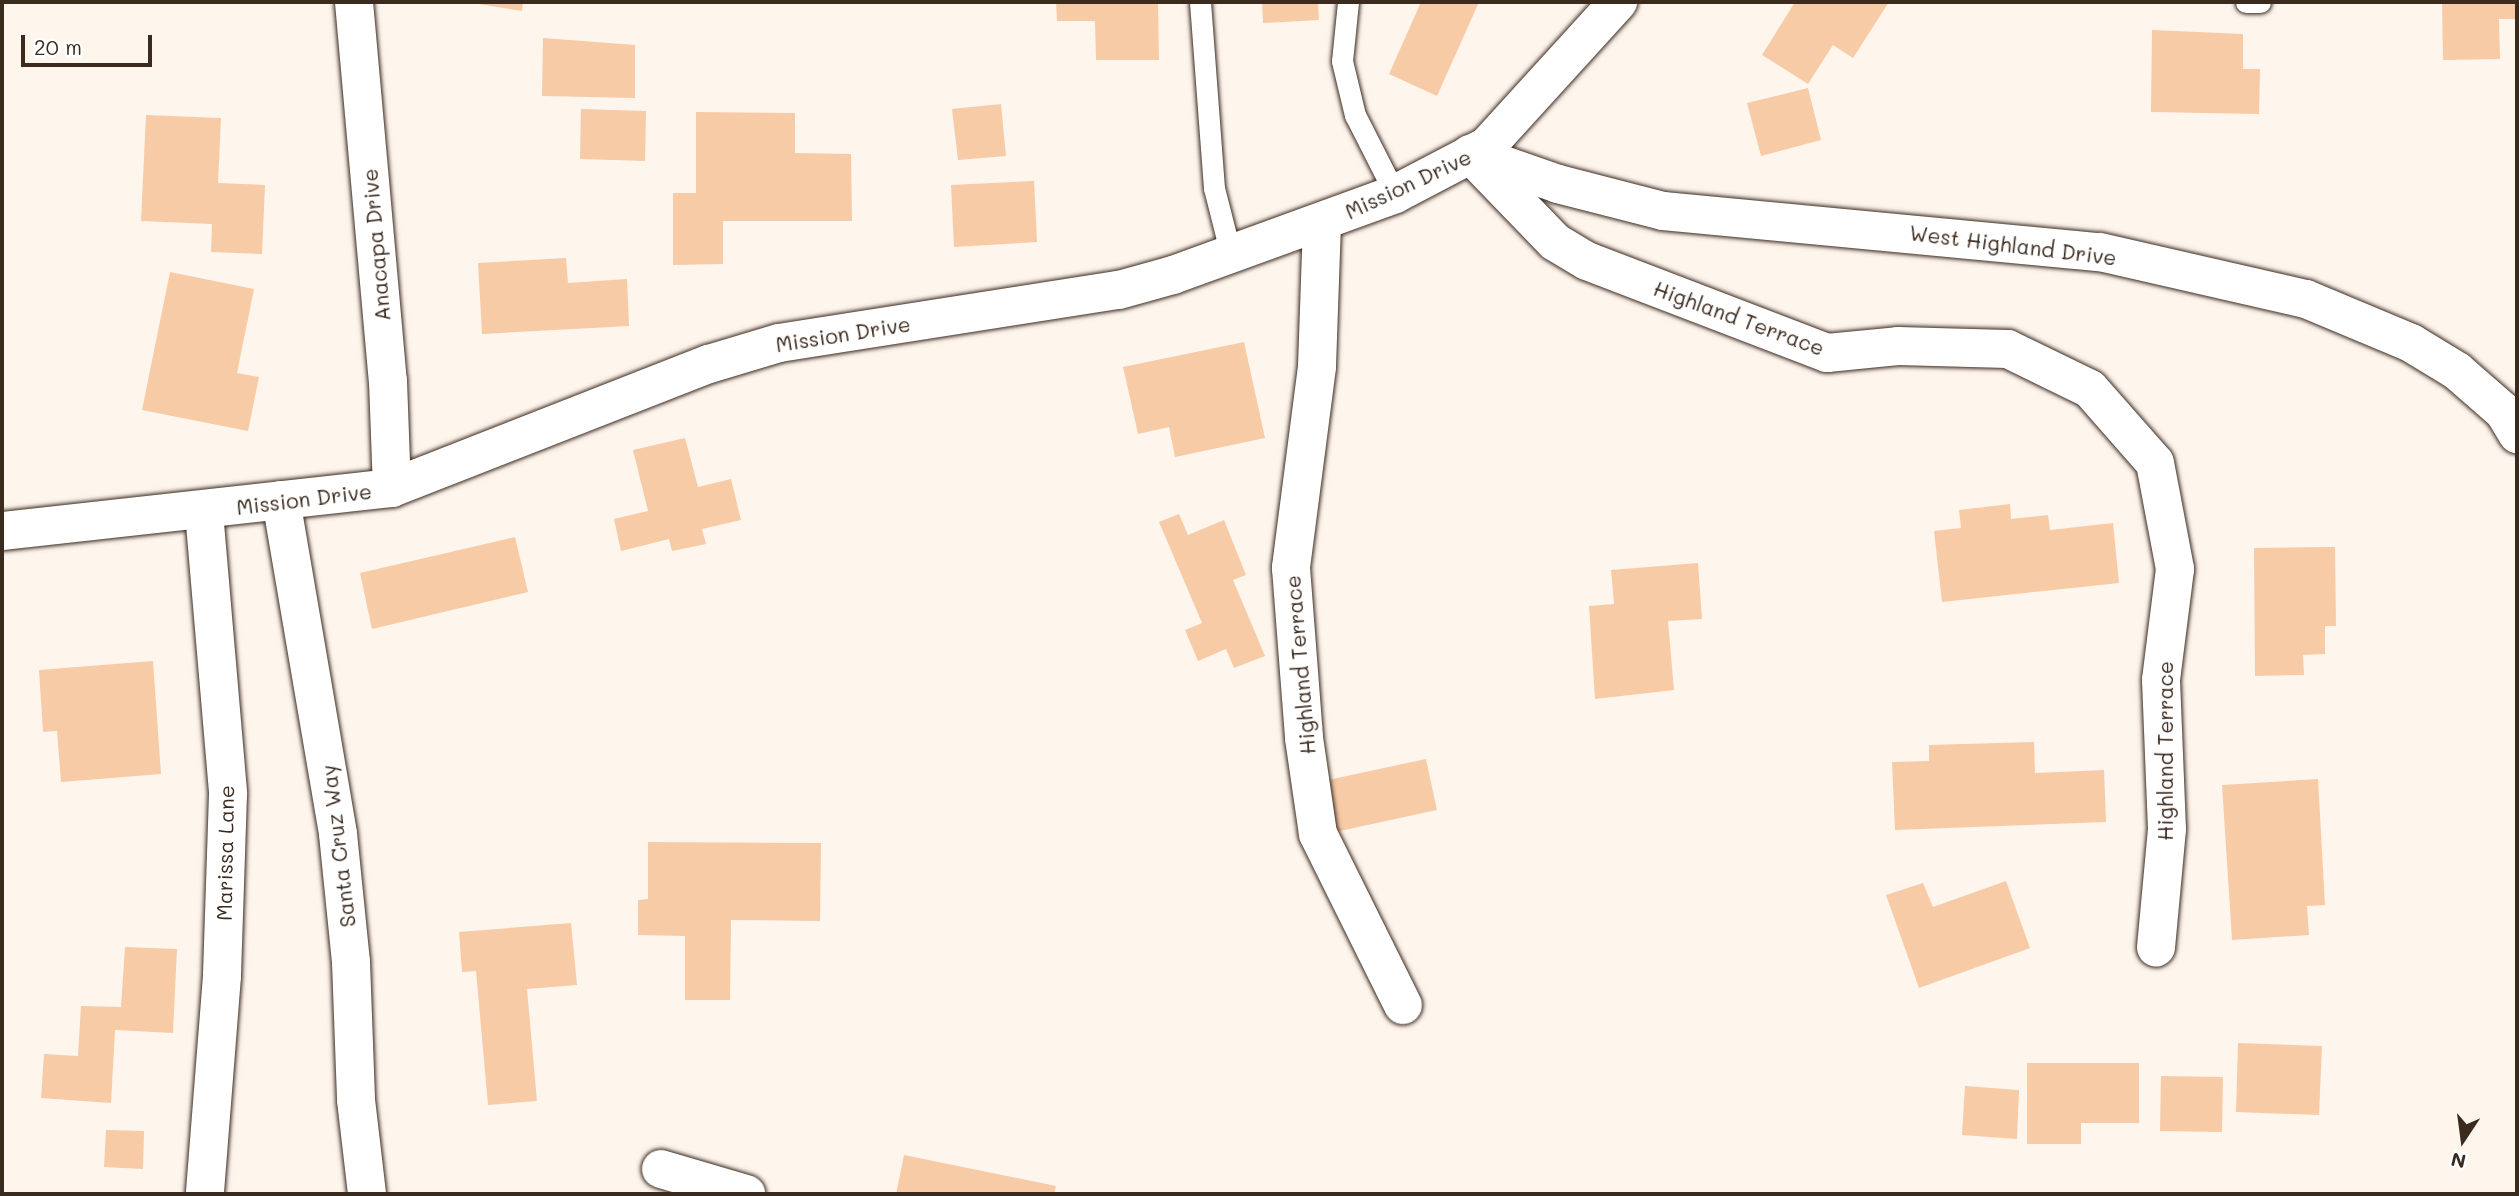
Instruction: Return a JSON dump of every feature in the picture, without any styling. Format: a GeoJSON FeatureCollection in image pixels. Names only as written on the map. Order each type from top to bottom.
{"type":"FeatureCollection","features":[{"type":"Feature","properties":{"kind":"street","name":"Anacapa Drive"},"geometry":{"type":"LineString","coordinates":[[354,2],[388,381],[392,488]]}},
{"type":"Feature","properties":{"kind":"street","name":"Mission Drive"},"geometry":{"type":"LineString","coordinates":[[2,531],[204,512],[281,500],[392,488],[709,364],[779,343],[1119,290],[1231,255],[1395,194],[1487,146],[1618,2]]}},
{"type":"Feature","properties":{"kind":"street","name":"West Highland Drive"},"geometry":{"type":"LineString","coordinates":[[1470,154],[1558,184],[1663,211],[2100,252],[2305,299],[2411,343],[2457,371],[2504,412],[2517,433]]}},
{"type":"Feature","properties":{"kind":"street","name":"Highland Terrace"},"geometry":{"type":"LineString","coordinates":[[1470,154],[1545,233],[1587,261],[1827,353],[1898,346],[2008,349],[2090,389],[2155,463],[2175,569],[2161,680],[2166,829],[2156,947]]}},
{"type":"Feature","properties":{"kind":"street","name":"Highland Terrace"},"geometry":{"type":"LineString","coordinates":[[1322,223],[1317,367],[1291,568],[1304,738],[1318,834],[1403,1005]]}},
{"type":"Feature","properties":{"kind":"street","name":"Santa Cruz Way"},"geometry":{"type":"LineString","coordinates":[[281,500],[338,834],[351,962],[356,1100],[367,1194]]}},
{"type":"Feature","properties":{"kind":"street","name":"Marissa Lane"},"geometry":{"type":"LineString","coordinates":[[204,512],[228,794],[222,976],[205,1194]]}},
{"type":"Feature","properties":{"kind":"street"},"geometry":{"type":"LineString","coordinates":[[661,1169],[746,1194]]}},
{"type":"Feature","properties":{"kind":"lane"},"geometry":{"type":"LineString","coordinates":[[1200,2],[1214,188],[1231,255]]}},
{"type":"Feature","properties":{"kind":"lane"},"geometry":{"type":"LineString","coordinates":[[1348,2],[1342,61],[1355,115],[1395,194]]}},
{"type":"Feature","properties":{"kind":"lane"},"geometry":{"type":"LineString","coordinates":[[2246,2],[2260,2]]}},
{"type":"Feature","properties":{"kind":"building"},"geometry":{"type":"Polygon","coordinates":[[[466,2],[523,2],[522,11],[466,2]]]}},
{"type":"Feature","properties":{"kind":"building"},"geometry":{"type":"Polygon","coordinates":[[[1056,2],[1158,2],[1159,60],[1096,60],[1095,21],[1057,21],[1056,2]]]}},
{"type":"Feature","properties":{"kind":"building"},"geometry":{"type":"Polygon","coordinates":[[[1262,2],[1318,2],[1319,20],[1263,23],[1262,2]]]}},
{"type":"Feature","properties":{"kind":"building"},"geometry":{"type":"Polygon","coordinates":[[[1421,2],[1479,2],[1437,96],[1389,74],[1421,2]]]}},
{"type":"Feature","properties":{"kind":"building"},"geometry":{"type":"Polygon","coordinates":[[[1795,2],[1889,2],[1853,58],[1833,45],[1808,84],[1762,55],[1795,2]]]}},
{"type":"Feature","properties":{"kind":"building"},"geometry":{"type":"Polygon","coordinates":[[[2442,2],[2517,2],[2517,19],[2499,19],[2500,59],[2443,60],[2442,2]]]}},
{"type":"Feature","properties":{"kind":"building"},"geometry":{"type":"Polygon","coordinates":[[[2152,30],[2243,34],[2243,69],[2260,69],[2259,114],[2151,112],[2152,30]]]}},
{"type":"Feature","properties":{"kind":"building"},"geometry":{"type":"Polygon","coordinates":[[[543,38],[635,45],[635,98],[542,96],[543,38]]]}},
{"type":"Feature","properties":{"kind":"building"},"geometry":{"type":"Polygon","coordinates":[[[1808,88],[1821,140],[1761,156],[1747,103],[1808,88]]]}},
{"type":"Feature","properties":{"kind":"building"},"geometry":{"type":"Polygon","coordinates":[[[1001,104],[1006,156],[958,160],[952,109],[1001,104]]]}},
{"type":"Feature","properties":{"kind":"building"},"geometry":{"type":"Polygon","coordinates":[[[581,109],[646,111],[645,161],[580,159],[581,109]]]}},
{"type":"Feature","properties":{"kind":"building"},"geometry":{"type":"Polygon","coordinates":[[[696,112],[795,113],[795,153],[851,154],[852,221],[723,221],[723,264],[673,265],[673,193],[696,193],[696,112]]]}},
{"type":"Feature","properties":{"kind":"building"},"geometry":{"type":"Polygon","coordinates":[[[146,115],[221,118],[218,183],[265,185],[262,254],[211,252],[212,224],[141,221],[146,115]]]}},
{"type":"Feature","properties":{"kind":"building"},"geometry":{"type":"Polygon","coordinates":[[[1034,181],[1037,242],[954,247],[951,185],[1034,181]]]}},
{"type":"Feature","properties":{"kind":"building"},"geometry":{"type":"Polygon","coordinates":[[[566,258],[568,283],[627,279],[629,326],[482,334],[478,263],[566,258]]]}},
{"type":"Feature","properties":{"kind":"building"},"geometry":{"type":"Polygon","coordinates":[[[170,272],[254,289],[237,373],[259,377],[248,431],[142,410],[170,272]]]}},
{"type":"Feature","properties":{"kind":"building"},"geometry":{"type":"Polygon","coordinates":[[[1244,342],[1265,438],[1175,457],[1169,427],[1138,434],[1123,367],[1244,342]]]}},
{"type":"Feature","properties":{"kind":"building"},"geometry":{"type":"Polygon","coordinates":[[[685,438],[698,487],[731,479],[741,520],[702,529],[706,544],[672,551],[669,539],[621,551],[614,519],[648,511],[633,450],[685,438]]]}},
{"type":"Feature","properties":{"kind":"building"},"geometry":{"type":"Polygon","coordinates":[[[2010,504],[2011,519],[2048,515],[2050,530],[2113,523],[2119,583],[1942,602],[1934,531],[1961,528],[1959,510],[2010,504]]]}},
{"type":"Feature","properties":{"kind":"building"},"geometry":{"type":"Polygon","coordinates":[[[1179,514],[1188,535],[1224,520],[1246,575],[1233,580],[1265,656],[1234,668],[1226,649],[1198,661],[1185,630],[1202,623],[1159,522],[1179,514]]]}},
{"type":"Feature","properties":{"kind":"building"},"geometry":{"type":"Polygon","coordinates":[[[515,537],[528,592],[372,629],[360,573],[515,537]]]}},
{"type":"Feature","properties":{"kind":"building"},"geometry":{"type":"Polygon","coordinates":[[[2335,547],[2336,626],[2325,626],[2325,654],[2303,655],[2304,675],[2255,676],[2254,548],[2335,547]]]}},
{"type":"Feature","properties":{"kind":"building"},"geometry":{"type":"Polygon","coordinates":[[[1698,563],[1702,619],[1668,621],[1674,690],[1595,699],[1589,606],[1614,604],[1611,570],[1698,563]]]}},
{"type":"Feature","properties":{"kind":"building"},"geometry":{"type":"Polygon","coordinates":[[[153,661],[161,774],[61,782],[57,731],[43,732],[39,670],[153,661]]]}},
{"type":"Feature","properties":{"kind":"building"},"geometry":{"type":"Polygon","coordinates":[[[2034,742],[2035,773],[2104,770],[2106,822],[1895,830],[1892,762],[1929,761],[1929,745],[2034,742]]]}},
{"type":"Feature","properties":{"kind":"building"},"geometry":{"type":"Polygon","coordinates":[[[1426,759],[1437,810],[1335,832],[1323,781],[1426,759]]]}},
{"type":"Feature","properties":{"kind":"building"},"geometry":{"type":"Polygon","coordinates":[[[2318,779],[2325,905],[2307,906],[2309,935],[2232,940],[2222,785],[2318,779]]]}},
{"type":"Feature","properties":{"kind":"building"},"geometry":{"type":"Polygon","coordinates":[[[648,842],[821,843],[820,921],[731,920],[730,1000],[685,1000],[685,936],[638,935],[638,900],[648,899],[648,842]]]}},
{"type":"Feature","properties":{"kind":"building"},"geometry":{"type":"Polygon","coordinates":[[[2006,881],[2030,948],[1919,988],[1886,895],[1923,883],[1933,907],[2006,881]]]}},
{"type":"Feature","properties":{"kind":"building"},"geometry":{"type":"Polygon","coordinates":[[[571,923],[577,985],[527,989],[537,1101],[488,1105],[476,971],[462,972],[459,932],[571,923]]]}},
{"type":"Feature","properties":{"kind":"building"},"geometry":{"type":"Polygon","coordinates":[[[125,947],[177,949],[173,1033],[115,1030],[111,1103],[41,1098],[44,1054],[78,1056],[81,1006],[121,1007],[125,947]]]}},
{"type":"Feature","properties":{"kind":"building"},"geometry":{"type":"Polygon","coordinates":[[[2238,1043],[2322,1046],[2319,1115],[2236,1112],[2238,1043]]]}},
{"type":"Feature","properties":{"kind":"building"},"geometry":{"type":"Polygon","coordinates":[[[2027,1063],[2139,1063],[2139,1123],[2081,1123],[2081,1144],[2027,1144],[2027,1063]]]}},
{"type":"Feature","properties":{"kind":"building"},"geometry":{"type":"Polygon","coordinates":[[[2161,1076],[2223,1077],[2222,1132],[2160,1131],[2161,1076]]]}},
{"type":"Feature","properties":{"kind":"building"},"geometry":{"type":"Polygon","coordinates":[[[1965,1086],[2019,1090],[2017,1139],[1962,1135],[1965,1086]]]}},
{"type":"Feature","properties":{"kind":"building"},"geometry":{"type":"Polygon","coordinates":[[[106,1130],[144,1131],[143,1169],[104,1167],[106,1130]]]}},
{"type":"Feature","properties":{"kind":"building"},"geometry":{"type":"Polygon","coordinates":[[[904,1155],[1056,1186],[1054,1194],[896,1194],[904,1155]]]}}]}
